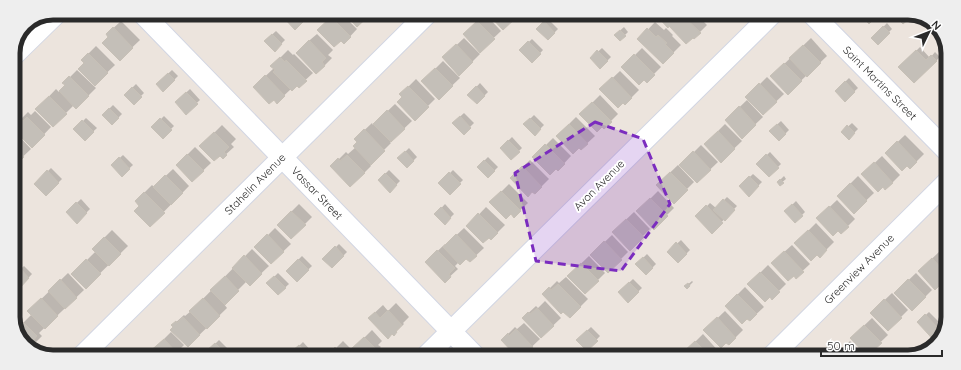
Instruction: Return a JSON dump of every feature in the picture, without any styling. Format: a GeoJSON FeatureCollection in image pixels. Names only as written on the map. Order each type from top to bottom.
{"type":"FeatureCollection","features":[{"type":"Feature","properties":{"kind":"street","name":"Vassar Street"},"geometry":{"type":"LineString","coordinates":[[149,20],[469,350]]}},
{"type":"Feature","properties":{"kind":"street","name":"Stahelin Avenue"},"geometry":{"type":"LineString","coordinates":[[88,350],[422,20]]}},
{"type":"Feature","properties":{"kind":"street","name":"Avon Avenue"},"geometry":{"type":"LineString","coordinates":[[432,350],[766,20]]}},
{"type":"Feature","properties":{"kind":"street","name":"Saint Martins Street"},"geometry":{"type":"LineString","coordinates":[[818,20],[941,145]]}},
{"type":"Feature","properties":{"kind":"street"},"geometry":{"type":"LineString","coordinates":[[21,48],[49,21]]}},
{"type":"Feature","properties":{"kind":"street","name":"Greenview Avenue"},"geometry":{"type":"LineString","coordinates":[[778,350],[941,188]]}},
{"type":"Feature","properties":{"kind":"highlighted area"},"geometry":{"type":"Polygon","coordinates":[[[595,122],[643,139],[670,204],[621,271],[536,261],[515,173],[595,122]]]}},
{"type":"Feature","properties":{"kind":"building"},"geometry":{"type":"Polygon","coordinates":[[[286,20],[304,21],[295,30],[286,20]]]}},
{"type":"Feature","properties":{"kind":"building"},"geometry":{"type":"Polygon","coordinates":[[[328,20],[334,20],[351,37],[344,44],[341,41],[334,47],[317,30],[328,20]]]}},
{"type":"Feature","properties":{"kind":"building"},"geometry":{"type":"Polygon","coordinates":[[[351,20],[365,20],[357,27],[351,20]]]}},
{"type":"Feature","properties":{"kind":"building"},"geometry":{"type":"Polygon","coordinates":[[[494,20],[514,20],[503,30],[494,20]]]}},
{"type":"Feature","properties":{"kind":"building"},"geometry":{"type":"Polygon","coordinates":[[[661,20],[687,20],[701,33],[686,44],[669,26],[668,28],[661,20]]]}},
{"type":"Feature","properties":{"kind":"building"},"geometry":{"type":"Polygon","coordinates":[[[866,20],[873,20],[869,24],[866,20]]]}},
{"type":"Feature","properties":{"kind":"building"},"geometry":{"type":"Polygon","coordinates":[[[899,20],[908,20],[903,24],[899,20]]]}},
{"type":"Feature","properties":{"kind":"building"},"geometry":{"type":"Polygon","coordinates":[[[477,21],[495,39],[480,53],[463,34],[477,21]]]}},
{"type":"Feature","properties":{"kind":"building"},"geometry":{"type":"Polygon","coordinates":[[[544,21],[555,33],[548,40],[536,29],[544,21]]]}},
{"type":"Feature","properties":{"kind":"building"},"geometry":{"type":"Polygon","coordinates":[[[883,26],[890,33],[878,45],[871,38],[883,26]]]}},
{"type":"Feature","properties":{"kind":"building"},"geometry":{"type":"Polygon","coordinates":[[[113,27],[133,48],[120,61],[102,43],[108,37],[106,34],[113,27]]]}},
{"type":"Feature","properties":{"kind":"building"},"geometry":{"type":"Polygon","coordinates":[[[647,28],[656,37],[658,35],[667,43],[665,44],[674,53],[663,64],[637,39],[647,28]]]}},
{"type":"Feature","properties":{"kind":"building"},"geometry":{"type":"Polygon","coordinates":[[[620,30],[626,36],[620,41],[614,35],[620,30]]]}},
{"type":"Feature","properties":{"kind":"building"},"geometry":{"type":"Polygon","coordinates":[[[272,34],[282,44],[275,52],[264,41],[272,34]]]}},
{"type":"Feature","properties":{"kind":"building"},"geometry":{"type":"Polygon","coordinates":[[[309,40],[326,58],[322,62],[325,66],[316,74],[296,53],[309,40]]]}},
{"type":"Feature","properties":{"kind":"building"},"geometry":{"type":"Polygon","coordinates":[[[528,41],[541,54],[532,63],[519,50],[528,41]]]}},
{"type":"Feature","properties":{"kind":"building"},"geometry":{"type":"Polygon","coordinates":[[[456,44],[473,62],[459,76],[442,57],[456,44]]]}},
{"type":"Feature","properties":{"kind":"building"},"geometry":{"type":"Polygon","coordinates":[[[803,45],[821,63],[807,77],[789,58],[803,45]]]}},
{"type":"Feature","properties":{"kind":"building"},"geometry":{"type":"Polygon","coordinates":[[[597,50],[608,61],[600,69],[590,58],[597,50]]]}},
{"type":"Feature","properties":{"kind":"building"},"geometry":{"type":"Polygon","coordinates":[[[916,50],[926,60],[931,55],[937,61],[914,83],[898,67],[916,50]]]}},
{"type":"Feature","properties":{"kind":"building"},"geometry":{"type":"Polygon","coordinates":[[[88,53],[108,73],[95,86],[78,69],[84,63],[81,60],[88,53]]]}},
{"type":"Feature","properties":{"kind":"building"},"geometry":{"type":"Polygon","coordinates":[[[634,54],[655,75],[647,83],[644,80],[639,85],[621,67],[634,54]]]}},
{"type":"Feature","properties":{"kind":"building"},"geometry":{"type":"Polygon","coordinates":[[[280,57],[285,62],[286,60],[307,81],[299,88],[297,86],[292,91],[273,72],[275,70],[270,66],[280,57]]]}},
{"type":"Feature","properties":{"kind":"building"},"geometry":{"type":"Polygon","coordinates":[[[784,63],[802,81],[788,95],[770,76],[784,63]]]}},
{"type":"Feature","properties":{"kind":"building"},"geometry":{"type":"Polygon","coordinates":[[[435,68],[453,86],[439,100],[421,81],[435,68]]]}},
{"type":"Feature","properties":{"kind":"building"},"geometry":{"type":"Polygon","coordinates":[[[168,73],[175,80],[163,92],[156,84],[168,73]]]}},
{"type":"Feature","properties":{"kind":"building"},"geometry":{"type":"Polygon","coordinates":[[[265,75],[285,96],[277,104],[274,100],[269,104],[253,87],[265,75]]]}},
{"type":"Feature","properties":{"kind":"building"},"geometry":{"type":"Polygon","coordinates":[[[69,76],[89,96],[76,109],[59,91],[65,85],[62,83],[69,76]]]}},
{"type":"Feature","properties":{"kind":"building"},"geometry":{"type":"Polygon","coordinates":[[[612,77],[632,98],[625,105],[623,103],[618,108],[599,89],[612,77]]]}},
{"type":"Feature","properties":{"kind":"building"},"geometry":{"type":"Polygon","coordinates":[[[845,81],[855,92],[845,102],[835,91],[845,81]]]}},
{"type":"Feature","properties":{"kind":"building"},"geometry":{"type":"Polygon","coordinates":[[[759,83],[777,102],[763,115],[745,97],[759,83]]]}},
{"type":"Feature","properties":{"kind":"building"},"geometry":{"type":"Polygon","coordinates":[[[408,86],[429,107],[415,121],[397,102],[402,97],[399,94],[408,86]]]}},
{"type":"Feature","properties":{"kind":"building"},"geometry":{"type":"Polygon","coordinates":[[[476,86],[485,96],[477,104],[467,95],[476,86]]]}},
{"type":"Feature","properties":{"kind":"building"},"geometry":{"type":"Polygon","coordinates":[[[132,87],[142,97],[134,105],[124,95],[132,87]]]}},
{"type":"Feature","properties":{"kind":"building"},"geometry":{"type":"Polygon","coordinates":[[[186,92],[198,104],[186,115],[175,102],[186,92]]]}},
{"type":"Feature","properties":{"kind":"building"},"geometry":{"type":"Polygon","coordinates":[[[49,96],[67,114],[53,127],[35,109],[49,96]]]}},
{"type":"Feature","properties":{"kind":"building"},"geometry":{"type":"Polygon","coordinates":[[[592,102],[612,122],[604,129],[602,127],[597,132],[579,114],[592,102]]]}},
{"type":"Feature","properties":{"kind":"building"},"geometry":{"type":"Polygon","coordinates":[[[739,106],[756,125],[742,139],[725,120],[739,106]]]}},
{"type":"Feature","properties":{"kind":"building"},"geometry":{"type":"Polygon","coordinates":[[[109,108],[119,118],[112,125],[102,115],[109,108]]]}},
{"type":"Feature","properties":{"kind":"building"},"geometry":{"type":"Polygon","coordinates":[[[387,110],[405,129],[391,142],[373,124],[387,110]]]}},
{"type":"Feature","properties":{"kind":"building"},"geometry":{"type":"Polygon","coordinates":[[[460,116],[471,128],[464,135],[452,123],[460,116]]]}},
{"type":"Feature","properties":{"kind":"building"},"geometry":{"type":"Polygon","coordinates":[[[27,117],[45,135],[32,148],[20,136],[20,118],[23,121],[27,117]]]}},
{"type":"Feature","properties":{"kind":"building"},"geometry":{"type":"Polygon","coordinates":[[[160,118],[172,130],[163,139],[151,127],[160,118]]]}},
{"type":"Feature","properties":{"kind":"building"},"geometry":{"type":"Polygon","coordinates":[[[530,118],[541,129],[535,136],[523,124],[530,118]]]}},
{"type":"Feature","properties":{"kind":"building"},"geometry":{"type":"Polygon","coordinates":[[[82,120],[94,132],[85,141],[73,129],[82,120]]]}},
{"type":"Feature","properties":{"kind":"building"},"geometry":{"type":"Polygon","coordinates":[[[569,124],[588,144],[581,150],[579,148],[573,154],[556,136],[569,124]]]}},
{"type":"Feature","properties":{"kind":"building"},"geometry":{"type":"Polygon","coordinates":[[[777,124],[786,134],[779,141],[769,131],[777,124]]]}},
{"type":"Feature","properties":{"kind":"building"},"geometry":{"type":"Polygon","coordinates":[[[847,125],[855,133],[849,140],[841,132],[847,125]]]}},
{"type":"Feature","properties":{"kind":"building"},"geometry":{"type":"Polygon","coordinates":[[[364,129],[385,151],[371,165],[353,146],[357,142],[354,139],[364,129]]]}},
{"type":"Feature","properties":{"kind":"building"},"geometry":{"type":"Polygon","coordinates":[[[718,131],[735,149],[721,163],[704,144],[718,131]]]}},
{"type":"Feature","properties":{"kind":"building"},"geometry":{"type":"Polygon","coordinates":[[[214,132],[229,147],[224,152],[227,155],[223,159],[220,156],[214,161],[199,146],[214,132]]]}},
{"type":"Feature","properties":{"kind":"building"},"geometry":{"type":"Polygon","coordinates":[[[508,140],[520,152],[511,160],[500,148],[508,140]]]}},
{"type":"Feature","properties":{"kind":"building"},"geometry":{"type":"Polygon","coordinates":[[[897,141],[917,162],[910,169],[907,166],[902,171],[885,153],[897,141]]]}},
{"type":"Feature","properties":{"kind":"building"},"geometry":{"type":"Polygon","coordinates":[[[545,144],[565,164],[558,171],[556,169],[550,175],[532,157],[545,144]]]}},
{"type":"Feature","properties":{"kind":"building"},"geometry":{"type":"Polygon","coordinates":[[[405,151],[414,161],[407,168],[397,158],[405,151]]]}},
{"type":"Feature","properties":{"kind":"building"},"geometry":{"type":"Polygon","coordinates":[[[693,151],[711,170],[697,183],[679,165],[693,151]]]}},
{"type":"Feature","properties":{"kind":"building"},"geometry":{"type":"Polygon","coordinates":[[[20,153],[24,157],[20,161],[20,153]]]}},
{"type":"Feature","properties":{"kind":"building"},"geometry":{"type":"Polygon","coordinates":[[[187,154],[204,171],[192,182],[176,165],[187,154]]]}},
{"type":"Feature","properties":{"kind":"building"},"geometry":{"type":"Polygon","coordinates":[[[766,154],[779,168],[769,177],[756,164],[766,154]]]}},
{"type":"Feature","properties":{"kind":"building"},"geometry":{"type":"Polygon","coordinates":[[[347,155],[365,173],[350,187],[330,166],[338,158],[340,161],[347,155]]]}},
{"type":"Feature","properties":{"kind":"building"},"geometry":{"type":"Polygon","coordinates":[[[119,157],[130,169],[122,177],[111,165],[119,157]]]}},
{"type":"Feature","properties":{"kind":"building"},"geometry":{"type":"Polygon","coordinates":[[[484,160],[495,171],[488,178],[477,167],[484,160]]]}},
{"type":"Feature","properties":{"kind":"building"},"geometry":{"type":"Polygon","coordinates":[[[874,162],[893,183],[885,190],[883,187],[878,192],[861,174],[874,162]]]}},
{"type":"Feature","properties":{"kind":"building"},"geometry":{"type":"Polygon","coordinates":[[[522,166],[542,187],[535,194],[532,192],[528,197],[510,178],[522,166]]]}},
{"type":"Feature","properties":{"kind":"building"},"geometry":{"type":"Polygon","coordinates":[[[47,170],[59,183],[46,196],[34,184],[47,170]]]}},
{"type":"Feature","properties":{"kind":"building"},"geometry":{"type":"Polygon","coordinates":[[[449,172],[461,184],[450,195],[438,183],[449,172]]]}},
{"type":"Feature","properties":{"kind":"building"},"geometry":{"type":"Polygon","coordinates":[[[670,172],[688,190],[674,204],[656,185],[670,172]]]}},
{"type":"Feature","properties":{"kind":"building"},"geometry":{"type":"Polygon","coordinates":[[[385,173],[397,185],[390,193],[378,180],[385,173]]]}},
{"type":"Feature","properties":{"kind":"building"},"geometry":{"type":"Polygon","coordinates":[[[165,175],[183,193],[171,205],[153,187],[165,175]]]}},
{"type":"Feature","properties":{"kind":"building"},"geometry":{"type":"Polygon","coordinates":[[[749,176],[759,186],[749,197],[739,186],[749,176]]]}},
{"type":"Feature","properties":{"kind":"building"},"geometry":{"type":"Polygon","coordinates":[[[780,179],[784,183],[780,186],[777,182],[780,179]]]}},
{"type":"Feature","properties":{"kind":"building"},"geometry":{"type":"Polygon","coordinates":[[[850,183],[867,201],[854,214],[837,196],[850,183]]]}},
{"type":"Feature","properties":{"kind":"building"},"geometry":{"type":"Polygon","coordinates":[[[501,191],[521,211],[514,218],[511,214],[506,219],[489,202],[501,191]]]}},
{"type":"Feature","properties":{"kind":"building"},"geometry":{"type":"Polygon","coordinates":[[[144,192],[165,213],[150,227],[134,211],[139,206],[135,201],[144,192]]]}},
{"type":"Feature","properties":{"kind":"building"},"geometry":{"type":"Polygon","coordinates":[[[650,198],[668,216],[654,230],[636,211],[650,198]]]}},
{"type":"Feature","properties":{"kind":"building"},"geometry":{"type":"Polygon","coordinates":[[[723,199],[735,210],[725,221],[713,210],[723,199]]]}},
{"type":"Feature","properties":{"kind":"building"},"geometry":{"type":"Polygon","coordinates":[[[76,202],[87,213],[77,224],[66,212],[76,202]]]}},
{"type":"Feature","properties":{"kind":"building"},"geometry":{"type":"Polygon","coordinates":[[[792,204],[803,216],[795,223],[784,211],[792,204]]]}},
{"type":"Feature","properties":{"kind":"building"},"geometry":{"type":"Polygon","coordinates":[[[706,205],[723,223],[712,234],[695,216],[706,205]]]}},
{"type":"Feature","properties":{"kind":"building"},"geometry":{"type":"Polygon","coordinates":[[[829,206],[849,227],[841,234],[838,231],[833,236],[816,218],[829,206]]]}},
{"type":"Feature","properties":{"kind":"building"},"geometry":{"type":"Polygon","coordinates":[[[441,207],[451,218],[445,225],[434,214],[441,207]]]}},
{"type":"Feature","properties":{"kind":"building"},"geometry":{"type":"Polygon","coordinates":[[[291,211],[306,225],[291,239],[277,225],[291,211]]]}},
{"type":"Feature","properties":{"kind":"building"},"geometry":{"type":"Polygon","coordinates":[[[478,213],[498,233],[491,240],[489,238],[483,243],[466,226],[478,213]]]}},
{"type":"Feature","properties":{"kind":"building"},"geometry":{"type":"Polygon","coordinates":[[[626,219],[644,237],[630,251],[612,232],[626,219]]]}},
{"type":"Feature","properties":{"kind":"building"},"geometry":{"type":"Polygon","coordinates":[[[808,230],[827,250],[820,258],[817,255],[811,261],[794,243],[808,230]]]}},
{"type":"Feature","properties":{"kind":"building"},"geometry":{"type":"Polygon","coordinates":[[[267,234],[284,252],[271,264],[254,247],[267,234]]]}},
{"type":"Feature","properties":{"kind":"building"},"geometry":{"type":"Polygon","coordinates":[[[456,234],[477,256],[470,262],[466,259],[460,265],[443,247],[456,234]]]}},
{"type":"Feature","properties":{"kind":"building"},"geometry":{"type":"Polygon","coordinates":[[[104,237],[121,254],[109,266],[92,249],[104,237]]]}},
{"type":"Feature","properties":{"kind":"building"},"geometry":{"type":"Polygon","coordinates":[[[604,241],[622,260],[608,273],[590,255],[604,241]]]}},
{"type":"Feature","properties":{"kind":"building"},"geometry":{"type":"Polygon","coordinates":[[[676,242],[687,254],[678,263],[667,252],[676,242]]]}},
{"type":"Feature","properties":{"kind":"building"},"geometry":{"type":"Polygon","coordinates":[[[335,246],[344,256],[332,268],[322,259],[335,246]]]}},
{"type":"Feature","properties":{"kind":"building"},"geometry":{"type":"Polygon","coordinates":[[[437,250],[455,268],[449,274],[451,277],[445,283],[425,262],[437,250]]]}},
{"type":"Feature","properties":{"kind":"building"},"geometry":{"type":"Polygon","coordinates":[[[784,251],[804,272],[796,279],[794,276],[788,281],[771,263],[784,251]]]}},
{"type":"Feature","properties":{"kind":"building"},"geometry":{"type":"Polygon","coordinates":[[[244,255],[262,274],[250,286],[232,268],[244,255]]]}},
{"type":"Feature","properties":{"kind":"building"},"geometry":{"type":"Polygon","coordinates":[[[643,257],[653,268],[646,275],[635,264],[643,257]]]}},
{"type":"Feature","properties":{"kind":"building"},"geometry":{"type":"Polygon","coordinates":[[[932,258],[941,268],[941,284],[935,290],[918,271],[932,258]]]}},
{"type":"Feature","properties":{"kind":"building"},"geometry":{"type":"Polygon","coordinates":[[[86,259],[101,274],[86,289],[71,274],[86,259]]]}},
{"type":"Feature","properties":{"kind":"building"},"geometry":{"type":"Polygon","coordinates":[[[298,259],[309,270],[297,282],[286,271],[298,259]]]}},
{"type":"Feature","properties":{"kind":"building"},"geometry":{"type":"Polygon","coordinates":[[[581,263],[599,281],[585,294],[567,276],[581,263]]]}},
{"type":"Feature","properties":{"kind":"building"},"geometry":{"type":"Polygon","coordinates":[[[20,268],[29,278],[20,288],[20,268]]]}},
{"type":"Feature","properties":{"kind":"building"},"geometry":{"type":"Polygon","coordinates":[[[760,272],[780,292],[772,300],[770,297],[765,302],[747,284],[760,272]]]}},
{"type":"Feature","properties":{"kind":"building"},"geometry":{"type":"Polygon","coordinates":[[[225,276],[239,291],[225,305],[210,290],[225,276]]]}},
{"type":"Feature","properties":{"kind":"building"},"geometry":{"type":"Polygon","coordinates":[[[274,276],[286,288],[278,295],[266,283],[274,276]]]}},
{"type":"Feature","properties":{"kind":"building"},"geometry":{"type":"Polygon","coordinates":[[[60,279],[77,298],[65,309],[48,291],[60,279]]]}},
{"type":"Feature","properties":{"kind":"building"},"geometry":{"type":"Polygon","coordinates":[[[908,279],[926,297],[912,311],[894,293],[908,279]]]}},
{"type":"Feature","properties":{"kind":"building"},"geometry":{"type":"Polygon","coordinates":[[[629,282],[639,292],[628,303],[618,292],[629,282]]]}},
{"type":"Feature","properties":{"kind":"building"},"geometry":{"type":"Polygon","coordinates":[[[688,283],[690,286],[687,289],[684,286],[688,283]]]}},
{"type":"Feature","properties":{"kind":"building"},"geometry":{"type":"Polygon","coordinates":[[[558,284],[581,307],[570,318],[563,312],[561,314],[542,294],[549,287],[551,290],[558,284]]]}},
{"type":"Feature","properties":{"kind":"building"},"geometry":{"type":"Polygon","coordinates":[[[737,294],[757,314],[750,321],[747,319],[742,324],[725,306],[737,294]]]}},
{"type":"Feature","properties":{"kind":"building"},"geometry":{"type":"Polygon","coordinates":[[[41,298],[58,316],[45,329],[27,311],[41,298]]]}},
{"type":"Feature","properties":{"kind":"building"},"geometry":{"type":"Polygon","coordinates":[[[203,298],[220,316],[207,329],[189,311],[203,298]]]}},
{"type":"Feature","properties":{"kind":"building"},"geometry":{"type":"Polygon","coordinates":[[[884,299],[902,318],[888,331],[870,313],[884,299]]]}},
{"type":"Feature","properties":{"kind":"building"},"geometry":{"type":"Polygon","coordinates":[[[537,308],[554,326],[541,338],[522,318],[528,312],[530,314],[537,308]]]}},
{"type":"Feature","properties":{"kind":"building"},"geometry":{"type":"Polygon","coordinates":[[[388,310],[402,325],[396,331],[397,332],[394,336],[392,334],[388,339],[368,318],[375,312],[380,318],[388,310]]]}},
{"type":"Feature","properties":{"kind":"building"},"geometry":{"type":"Polygon","coordinates":[[[925,314],[937,327],[929,335],[917,322],[925,314]]]}},
{"type":"Feature","properties":{"kind":"building"},"geometry":{"type":"Polygon","coordinates":[[[183,317],[200,335],[188,347],[170,330],[173,327],[171,325],[176,321],[177,323],[183,317]]]}},
{"type":"Feature","properties":{"kind":"building"},"geometry":{"type":"Polygon","coordinates":[[[717,317],[736,338],[729,345],[726,343],[721,348],[703,330],[717,317]]]}},
{"type":"Feature","properties":{"kind":"building"},"geometry":{"type":"Polygon","coordinates":[[[23,322],[37,336],[33,341],[35,344],[27,337],[21,324],[23,322]]]}},
{"type":"Feature","properties":{"kind":"building"},"geometry":{"type":"Polygon","coordinates":[[[864,325],[882,343],[874,350],[861,350],[850,338],[864,325]]]}},
{"type":"Feature","properties":{"kind":"building"},"geometry":{"type":"Polygon","coordinates":[[[937,327],[939,329],[932,339],[929,335],[937,327]]]}},
{"type":"Feature","properties":{"kind":"building"},"geometry":{"type":"Polygon","coordinates":[[[516,329],[533,347],[530,350],[510,350],[501,340],[508,333],[509,336],[516,329]]]}},
{"type":"Feature","properties":{"kind":"building"},"geometry":{"type":"Polygon","coordinates":[[[587,330],[598,341],[588,350],[586,350],[576,340],[587,330]]]}},
{"type":"Feature","properties":{"kind":"building"},"geometry":{"type":"Polygon","coordinates":[[[364,337],[376,349],[352,350],[351,349],[364,337]]]}},
{"type":"Feature","properties":{"kind":"building"},"geometry":{"type":"Polygon","coordinates":[[[164,339],[174,350],[151,350],[164,339]]]}},
{"type":"Feature","properties":{"kind":"building"},"geometry":{"type":"Polygon","coordinates":[[[695,341],[704,350],[685,350],[695,341]]]}},
{"type":"Feature","properties":{"kind":"building"},"geometry":{"type":"Polygon","coordinates":[[[215,343],[222,350],[207,350],[215,343]]]}},
{"type":"Feature","properties":{"kind":"building"},"geometry":{"type":"Polygon","coordinates":[[[299,345],[304,350],[293,350],[299,345]]]}}]}
